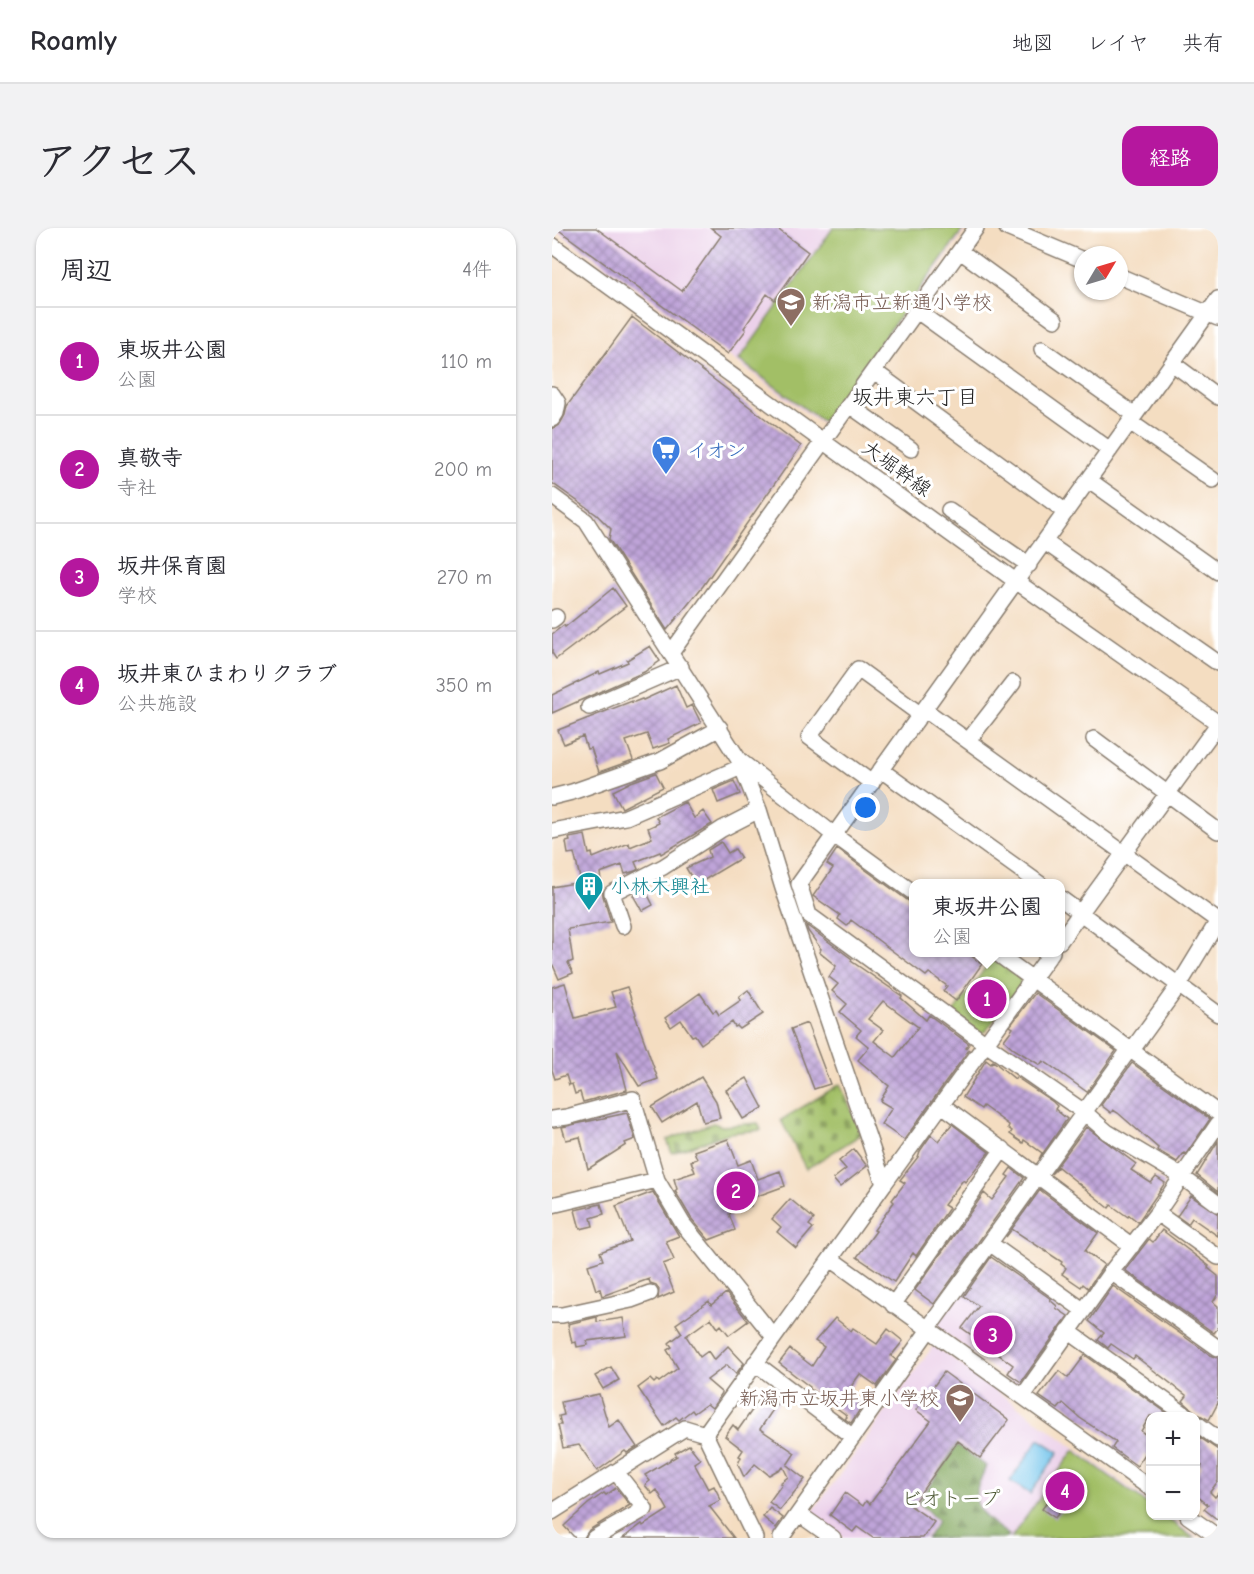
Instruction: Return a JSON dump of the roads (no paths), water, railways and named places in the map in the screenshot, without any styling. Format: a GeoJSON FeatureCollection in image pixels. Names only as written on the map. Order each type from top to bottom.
{"type":"FeatureCollection","features":[{"type":"Feature","properties":{"kind":"street"},"geometry":{"type":"LineString","coordinates":[[671,652],[976,228]]}},
{"type":"Feature","properties":{"kind":"street"},"geometry":{"type":"LineString","coordinates":[[1007,228],[1074,256]]}},
{"type":"Feature","properties":{"kind":"street","name":"大堀幹線"},"geometry":{"type":"LineString","coordinates":[[552,245],[1017,582],[1218,724]]}},
{"type":"Feature","properties":{"kind":"street"},"geometry":{"type":"LineString","coordinates":[[960,251],[1055,320]]}},
{"type":"Feature","properties":{"kind":"street"},"geometry":{"type":"LineString","coordinates":[[1128,280],[1213,316]]}},
{"type":"Feature","properties":{"kind":"street"},"geometry":{"type":"LineString","coordinates":[[783,888],[799,884],[1172,363],[1213,316],[1218,299]]}},
{"type":"Feature","properties":{"kind":"street"},"geometry":{"type":"LineString","coordinates":[[917,311],[1110,450]]}},
{"type":"Feature","properties":{"kind":"street"},"geometry":{"type":"LineString","coordinates":[[1042,349],[1213,480]]}},
{"type":"Feature","properties":{"kind":"street"},"geometry":{"type":"LineString","coordinates":[[1172,363],[1218,397]]}},
{"type":"Feature","properties":{"kind":"street"},"geometry":{"type":"LineString","coordinates":[[874,371],[1066,512]]}},
{"type":"Feature","properties":{"kind":"street"},"geometry":{"type":"LineString","coordinates":[[552,394],[558,403],[552,419]]}},
{"type":"Feature","properties":{"kind":"street"},"geometry":{"type":"LineString","coordinates":[[849,405],[911,449]]}},
{"type":"Feature","properties":{"kind":"street"},"geometry":{"type":"LineString","coordinates":[[1089,480],[1218,572]]}},
{"type":"Feature","properties":{"kind":"street"},"geometry":{"type":"LineString","coordinates":[[552,496],[586,521],[720,728],[740,764],[759,810],[783,888],[884,1184]]}},
{"type":"Feature","properties":{"kind":"street"},"geometry":{"type":"LineString","coordinates":[[949,510],[1029,565]]}},
{"type":"Feature","properties":{"kind":"street"},"geometry":{"type":"LineString","coordinates":[[1045,542],[1218,663]]}},
{"type":"Feature","properties":{"kind":"street"},"geometry":{"type":"LineString","coordinates":[[589,707],[681,667]]}},
{"type":"Feature","properties":{"kind":"street"},"geometry":{"type":"LineString","coordinates":[[781,1538],[927,1330],[1084,1112],[1179,985],[1218,921],[968,741],[858,669],[809,737],[872,783]]}},
{"type":"Feature","properties":{"kind":"street"},"geometry":{"type":"LineString","coordinates":[[968,741],[1013,683]]}},
{"type":"Feature","properties":{"kind":"street"},"geometry":{"type":"LineString","coordinates":[[1065,934],[1218,724]]}},
{"type":"Feature","properties":{"kind":"street"},"geometry":{"type":"LineString","coordinates":[[552,797],[660,762],[720,728]]}},
{"type":"Feature","properties":{"kind":"street"},"geometry":{"type":"LineString","coordinates":[[1094,739],[1218,831]]}},
{"type":"Feature","properties":{"kind":"street"},"geometry":{"type":"LineString","coordinates":[[552,831],[626,817],[740,764]]}},
{"type":"Feature","properties":{"kind":"street"},"geometry":{"type":"LineString","coordinates":[[740,764],[909,889]]}},
{"type":"Feature","properties":{"kind":"street"},"geometry":{"type":"LineString","coordinates":[[881,770],[1033,879]]}},
{"type":"Feature","properties":{"kind":"street"},"geometry":{"type":"LineString","coordinates":[[623,926],[612,893],[663,867],[722,829],[759,810]]}},
{"type":"Feature","properties":{"kind":"street"},"geometry":{"type":"LineString","coordinates":[[799,884],[808,915],[1084,1112],[1107,1132],[1181,1176],[1218,1204]]}},
{"type":"Feature","properties":{"kind":"street"},"geometry":{"type":"LineString","coordinates":[[1065,902],[1218,1014]]}},
{"type":"Feature","properties":{"kind":"street"},"geometry":{"type":"LineString","coordinates":[[1002,957],[1218,1113]]}},
{"type":"Feature","properties":{"kind":"street"},"geometry":{"type":"LineString","coordinates":[[705,1434],[1048,957]]}},
{"type":"Feature","properties":{"kind":"street"},"geometry":{"type":"LineString","coordinates":[[552,1119],[633,1099],[657,1180],[683,1224],[774,1337]]}},
{"type":"Feature","properties":{"kind":"street"},"geometry":{"type":"LineString","coordinates":[[942,1105],[1132,1246]]}},
{"type":"Feature","properties":{"kind":"street"},"geometry":{"type":"LineString","coordinates":[[1023,1396],[1083,1310],[1157,1213],[1218,1124]]}},
{"type":"Feature","properties":{"kind":"street"},"geometry":{"type":"LineString","coordinates":[[892,1305],[1003,1149]]}},
{"type":"Feature","properties":{"kind":"street"},"geometry":{"type":"LineString","coordinates":[[552,1204],[657,1180]]}},
{"type":"Feature","properties":{"kind":"street"},"geometry":{"type":"LineString","coordinates":[[1157,1213],[1218,1257]]}},
{"type":"Feature","properties":{"kind":"street"},"geometry":{"type":"LineString","coordinates":[[995,1247],[1083,1310]]}},
{"type":"Feature","properties":{"kind":"street"},"geometry":{"type":"LineString","coordinates":[[831,1259],[1146,1485]]}},
{"type":"Feature","properties":{"kind":"street"},"geometry":{"type":"LineString","coordinates":[[1111,1272],[1218,1348]]}},
{"type":"Feature","properties":{"kind":"street"},"geometry":{"type":"LineString","coordinates":[[552,1315],[573,1313],[631,1300],[650,1293]]}},
{"type":"Feature","properties":{"kind":"street"},"geometry":{"type":"LineString","coordinates":[[1068,1331],[1181,1412]]}},
{"type":"Feature","properties":{"kind":"street"},"geometry":{"type":"LineString","coordinates":[[755,1363],[853,1437]]}},
{"type":"Feature","properties":{"kind":"street"},"geometry":{"type":"LineString","coordinates":[[1200,1426],[1218,1439]]}},
{"type":"Feature","properties":{"kind":"street"},"geometry":{"type":"LineString","coordinates":[[552,1512],[685,1428],[705,1434],[755,1538]]}},
{"type":"Feature","properties":{"kind":"street"},"geometry":{"type":"LineString","coordinates":[[594,1538],[645,1509],[616,1472]]}},
{"type":"Feature","properties":{"kind":"street"},"geometry":{"type":"LineString","coordinates":[[799,1514],[833,1538]]}},
{"type":"Feature","properties":{"kind":"street"},"geometry":{"type":"LineString","coordinates":[[1195,1520],[1216,1535]]}},
{"type":"Feature","properties":{"kind":"water"},"geometry":{"type":"Polygon","coordinates":[[[1039,1439],[1059,1452],[1030,1494],[1010,1481],[1039,1439]]]}},
{"type":"Feature","properties":{"kind":"place","name":"新潟市立新通小学校"},"geometry":{"type":"Point","coordinates":[791,328]}},
{"type":"Feature","properties":{"kind":"place","name":"イオン"},"geometry":{"type":"Point","coordinates":[666,476]}},
{"type":"Feature","properties":{"kind":"place","name":"小林木興社"},"geometry":{"type":"Point","coordinates":[589,912]}},
{"type":"Feature","properties":{"kind":"place","name":"東坂井公園"},"geometry":{"type":"Point","coordinates":[987,999]}},
{"type":"Feature","properties":{"kind":"place","name":"真敬寺"},"geometry":{"type":"Point","coordinates":[736,1191]}},
{"type":"Feature","properties":{"kind":"place","name":"坂井保育園"},"geometry":{"type":"Point","coordinates":[993,1335]}},
{"type":"Feature","properties":{"kind":"place","name":"新潟市立坂井東小学校"},"geometry":{"type":"Point","coordinates":[960,1424]}},
{"type":"Feature","properties":{"kind":"place","name":"坂井東ひまわりクラブ"},"geometry":{"type":"Point","coordinates":[1065,1491]}},
{"type":"Feature","properties":{"kind":"district","name":"坂井東六丁目"},"geometry":{"type":"Point","coordinates":[915,397]}},
{"type":"Feature","properties":{"kind":"park label","name":"ビオトープ"},"geometry":{"type":"Point","coordinates":[951,1498]}}]}
